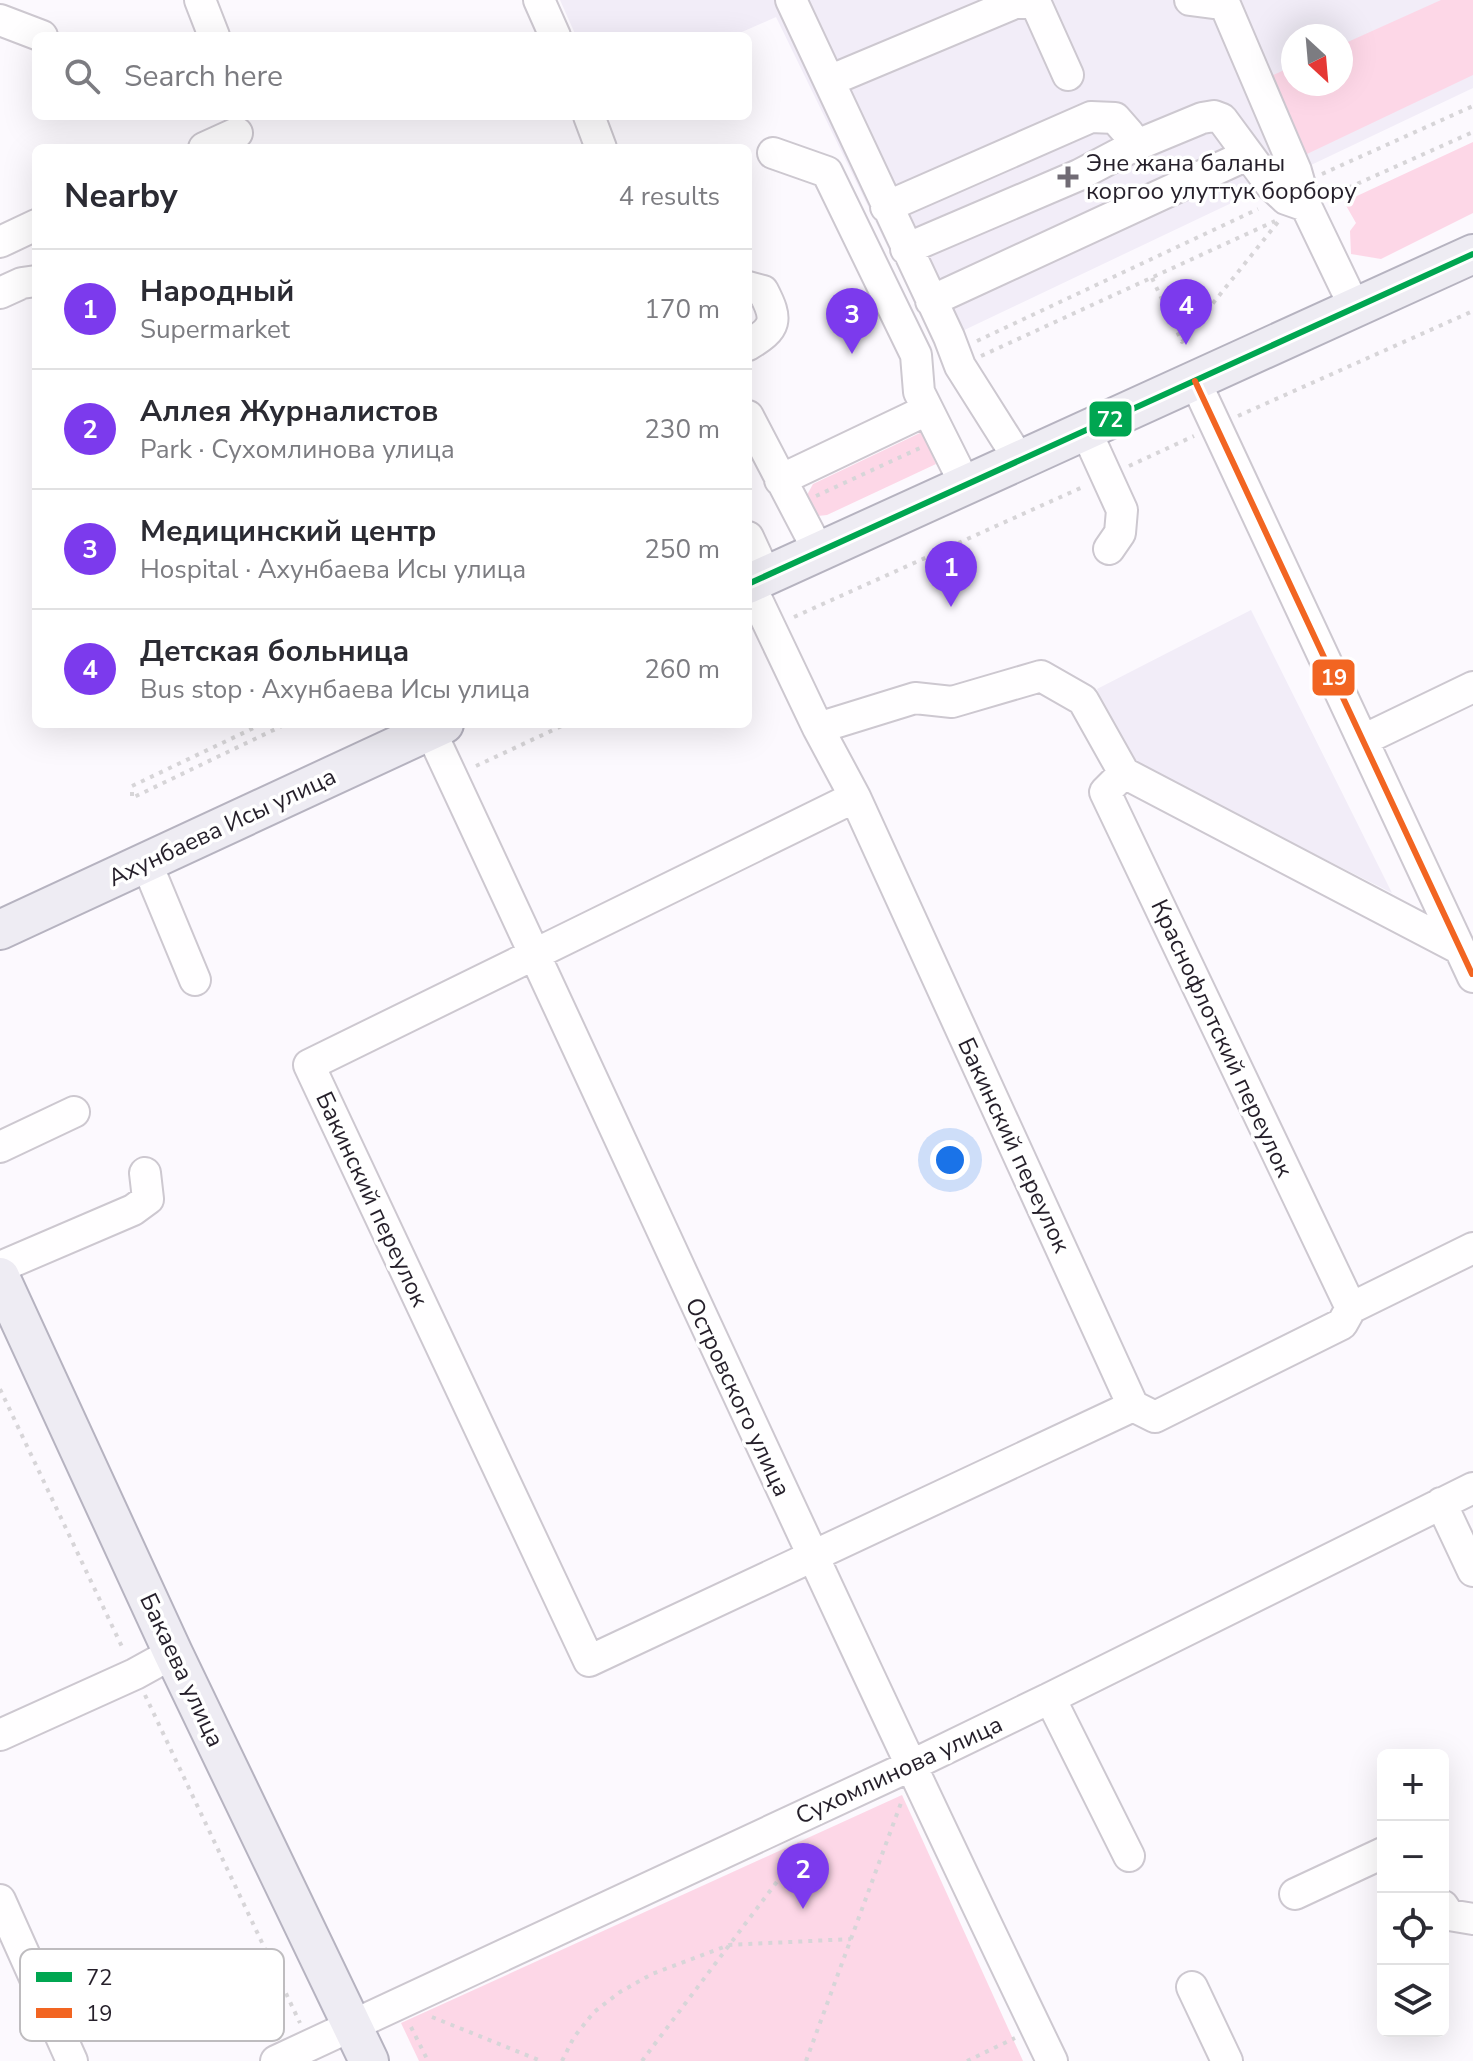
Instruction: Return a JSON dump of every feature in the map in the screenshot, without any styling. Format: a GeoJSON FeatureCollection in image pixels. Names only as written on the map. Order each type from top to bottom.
{"type":"FeatureCollection","features":[{"type":"Feature","properties":{"kind":"main road"},"geometry":{"type":"LineString","coordinates":[[754,581],[1473,254]]}},
{"type":"Feature","properties":{"kind":"main road","name":"Ахунбаева Исы улица"},"geometry":{"type":"LineString","coordinates":[[0,930],[435,728]]}},
{"type":"Feature","properties":{"kind":"main road","name":"Бакаева улица"},"geometry":{"type":"LineString","coordinates":[[0,1277],[173,1653],[369,2061]]}},
{"type":"Feature","properties":{"kind":"street"},"geometry":{"type":"LineString","coordinates":[[200,0],[212,32]]}},
{"type":"Feature","properties":{"kind":"street"},"geometry":{"type":"LineString","coordinates":[[539,0],[553,32]]}},
{"type":"Feature","properties":{"kind":"street"},"geometry":{"type":"LineString","coordinates":[[791,0],[957,358],[1020,461]]}},
{"type":"Feature","properties":{"kind":"street"},"geometry":{"type":"LineString","coordinates":[[1190,0],[1213,3],[1223,0],[1296,195],[1355,308]]}},
{"type":"Feature","properties":{"kind":"street"},"geometry":{"type":"LineString","coordinates":[[829,81],[1015,3],[1037,6],[1068,75]]}},
{"type":"Feature","properties":{"kind":"street"},"geometry":{"type":"LineString","coordinates":[[0,20],[32,32]]}},
{"type":"Feature","properties":{"kind":"street"},"geometry":{"type":"LineString","coordinates":[[906,249],[1079,175],[1132,147],[1214,116],[1222,119],[1232,130],[1247,155],[1296,195]]}},
{"type":"Feature","properties":{"kind":"street"},"geometry":{"type":"LineString","coordinates":[[886,207],[1091,117],[1115,118],[1129,134],[1132,147]]}},
{"type":"Feature","properties":{"kind":"street"},"geometry":{"type":"LineString","coordinates":[[590,120],[600,144]]}},
{"type":"Feature","properties":{"kind":"street"},"geometry":{"type":"LineString","coordinates":[[212,144],[237,132]]}},
{"type":"Feature","properties":{"kind":"street"},"geometry":{"type":"LineString","coordinates":[[773,153],[827,172],[916,355],[919,392],[966,486]]}},
{"type":"Feature","properties":{"kind":"street"},"geometry":{"type":"LineString","coordinates":[[931,301],[1247,155]]}},
{"type":"Feature","properties":{"kind":"street"},"geometry":{"type":"LineString","coordinates":[[1079,175],[1102,222]]}},
{"type":"Feature","properties":{"kind":"street"},"geometry":{"type":"LineString","coordinates":[[0,242],[32,227]]}},
{"type":"Feature","properties":{"kind":"street"},"geometry":{"type":"LineString","coordinates":[[0,293],[32,282]]}},
{"type":"Feature","properties":{"kind":"street"},"geometry":{"type":"LineString","coordinates":[[752,288],[763,291],[773,310],[772,324],[764,336],[752,343]]}},
{"type":"Feature","properties":{"kind":"street"},"geometry":{"type":"LineString","coordinates":[[1195,381],[1473,977]]}},
{"type":"Feature","properties":{"kind":"street"},"geometry":{"type":"LineString","coordinates":[[780,480],[927,410]]}},
{"type":"Feature","properties":{"kind":"street"},"geometry":{"type":"LineString","coordinates":[[752,424],[819,552]]}},
{"type":"Feature","properties":{"kind":"street"},"geometry":{"type":"LineString","coordinates":[[1086,431],[1122,510],[1120,533],[1109,549]]}},
{"type":"Feature","properties":{"kind":"street","name":"Бакинский переулок"},"geometry":{"type":"LineString","coordinates":[[754,581],[818,728],[855,797],[1133,1406]]}},
{"type":"Feature","properties":{"kind":"street"},"geometry":{"type":"LineString","coordinates":[[818,728],[915,698],[952,702],[1041,676],[1083,700],[1124,773],[1460,949]]}},
{"type":"Feature","properties":{"kind":"street"},"geometry":{"type":"LineString","coordinates":[[1363,740],[1473,687]]}},
{"type":"Feature","properties":{"kind":"street","name":"Островского улица"},"geometry":{"type":"LineString","coordinates":[[437,728],[452,777],[534,955],[911,1768],[1052,2061]]}},
{"type":"Feature","properties":{"kind":"street","name":"Краснофлотский переулок"},"geometry":{"type":"LineString","coordinates":[[1124,773],[1105,792],[1351,1308]]}},
{"type":"Feature","properties":{"kind":"street","name":"Бакинский переулок"},"geometry":{"type":"LineString","coordinates":[[812,1556],[589,1661],[309,1065],[855,797]]}},
{"type":"Feature","properties":{"kind":"street"},"geometry":{"type":"LineString","coordinates":[[146,862],[195,980]]}},
{"type":"Feature","properties":{"kind":"street"},"geometry":{"type":"LineString","coordinates":[[0,1147],[74,1112]]}},
{"type":"Feature","properties":{"kind":"street"},"geometry":{"type":"LineString","coordinates":[[0,1267],[133,1210],[148,1199],[145,1173]]}},
{"type":"Feature","properties":{"kind":"street"},"geometry":{"type":"LineString","coordinates":[[812,1556],[1133,1406],[1155,1417],[1342,1324],[1351,1308],[1473,1248]]}},
{"type":"Feature","properties":{"kind":"street","name":"Сухомлинова улица"},"geometry":{"type":"LineString","coordinates":[[276,2061],[911,1768],[1473,1488]]}},
{"type":"Feature","properties":{"kind":"street"},"geometry":{"type":"LineString","coordinates":[[1441,1503],[1473,1571]]}},
{"type":"Feature","properties":{"kind":"street"},"geometry":{"type":"LineString","coordinates":[[0,1735],[135,1674],[173,1653]]}},
{"type":"Feature","properties":{"kind":"street"},"geometry":{"type":"LineString","coordinates":[[1050,1698],[1129,1856]]}},
{"type":"Feature","properties":{"kind":"street"},"geometry":{"type":"LineString","coordinates":[[1295,1894],[1377,1856]]}},
{"type":"Feature","properties":{"kind":"street"},"geometry":{"type":"LineString","coordinates":[[0,1900],[22,1949]]}},
{"type":"Feature","properties":{"kind":"street"},"geometry":{"type":"LineString","coordinates":[[1449,1915],[1473,1919]]}},
{"type":"Feature","properties":{"kind":"street"},"geometry":{"type":"LineString","coordinates":[[1192,1987],[1227,2061]]}},
{"type":"Feature","properties":{"kind":"street"},"geometry":{"type":"LineString","coordinates":[[63,2041],[72,2061]]}},
{"type":"Feature","properties":{"kind":"path"},"geometry":{"type":"LineString","coordinates":[[957,358],[1473,106]]}},
{"type":"Feature","properties":{"kind":"path"},"geometry":{"type":"LineString","coordinates":[[1296,195],[1473,132]]}},
{"type":"Feature","properties":{"kind":"path"},"geometry":{"type":"LineString","coordinates":[[957,358],[1152,278],[1282,217],[1182,342],[1152,278]]}},
{"type":"Feature","properties":{"kind":"path"},"geometry":{"type":"LineString","coordinates":[[254,728],[132,786],[132,798],[278,728]]}},
{"type":"Feature","properties":{"kind":"path"},"geometry":{"type":"LineString","coordinates":[[452,777],[557,728]]}},
{"type":"Feature","properties":{"kind":"path"},"geometry":{"type":"LineString","coordinates":[[0,1389],[265,1949]]}},
{"type":"Feature","properties":{"kind":"path"},"geometry":{"type":"LineString","coordinates":[[806,2061],[911,1768]]}},
{"type":"Feature","properties":{"kind":"path"},"geometry":{"type":"LineString","coordinates":[[642,2061],[791,1863]]}},
{"type":"Feature","properties":{"kind":"path"},"geometry":{"type":"LineString","coordinates":[[562,2061],[574,2037],[594,2012],[620,1992],[652,1974],[729,1945],[851,1939]]}},
{"type":"Feature","properties":{"kind":"path"},"geometry":{"type":"LineString","coordinates":[[284,1988],[311,2045]]}},
{"type":"Feature","properties":{"kind":"path"},"geometry":{"type":"LineString","coordinates":[[399,2004],[428,2061]]}},
{"type":"Feature","properties":{"kind":"path"},"geometry":{"type":"LineString","coordinates":[[399,2004],[541,2061]]}},
{"type":"Feature","properties":{"kind":"path"},"geometry":{"type":"LineString","coordinates":[[967,2061],[1036,2029]]}},
{"type":"Feature","properties":{"kind":"shaded area","name":"Эне жана баланы коргоо улуттук борбору"},"geometry":{"type":"Polygon","coordinates":[[[560,0],[1473,0],[1473,88],[935,344],[776,17],[742,32],[574,32],[560,0]]]}},
{"type":"Feature","properties":{"kind":"shaded area"},"geometry":{"type":"Polygon","coordinates":[[[1441,0],[1473,0],[1473,75],[1307,154],[1269,77],[1281,72],[1281,96],[1353,96],[1353,40],[1441,0]]]}},
{"type":"Feature","properties":{"kind":"shaded area"},"geometry":{"type":"Polygon","coordinates":[[[1473,142],[1473,213],[1381,259],[1351,254],[1350,231],[1356,223],[1344,202],[1473,142]]]}},
{"type":"Feature","properties":{"kind":"shaded area"},"geometry":{"type":"Polygon","coordinates":[[[922,432],[936,464],[827,515],[818,516],[807,495],[813,484],[922,432]]]}},
{"type":"Feature","properties":{"kind":"shaded area"},"geometry":{"type":"Polygon","coordinates":[[[1251,610],[1392,893],[1133,763],[1116,738],[1097,689],[1251,610]]]}},
{"type":"Feature","properties":{"kind":"shaded area"},"geometry":{"type":"Polygon","coordinates":[[[902,1795],[1023,2061],[419,2061],[401,2023],[902,1795]]]}},
{"type":"Feature","properties":{"kind":"transit line","name":"72"},"geometry":{"type":"LineString","coordinates":[[752,582],[1473,254]]}},
{"type":"Feature","properties":{"kind":"transit line","name":"19"},"geometry":{"type":"LineString","coordinates":[[1195,381],[1472,974]]}},
{"type":"Feature","properties":{"kind":"place","name":"Эне жана баланы коргоо улуттук борбору"},"geometry":{"type":"Point","coordinates":[1068,177]}},
{"type":"Feature","properties":{"kind":"place","name":"Детская больница"},"geometry":{"type":"Point","coordinates":[1186,345]}},
{"type":"Feature","properties":{"kind":"place","name":"Медицинский центр"},"geometry":{"type":"Point","coordinates":[852,354]}},
{"type":"Feature","properties":{"kind":"place","name":"Народный"},"geometry":{"type":"Point","coordinates":[951,607]}},
{"type":"Feature","properties":{"kind":"place","name":"Аллея Журналистов"},"geometry":{"type":"Point","coordinates":[803,1909]}}]}
